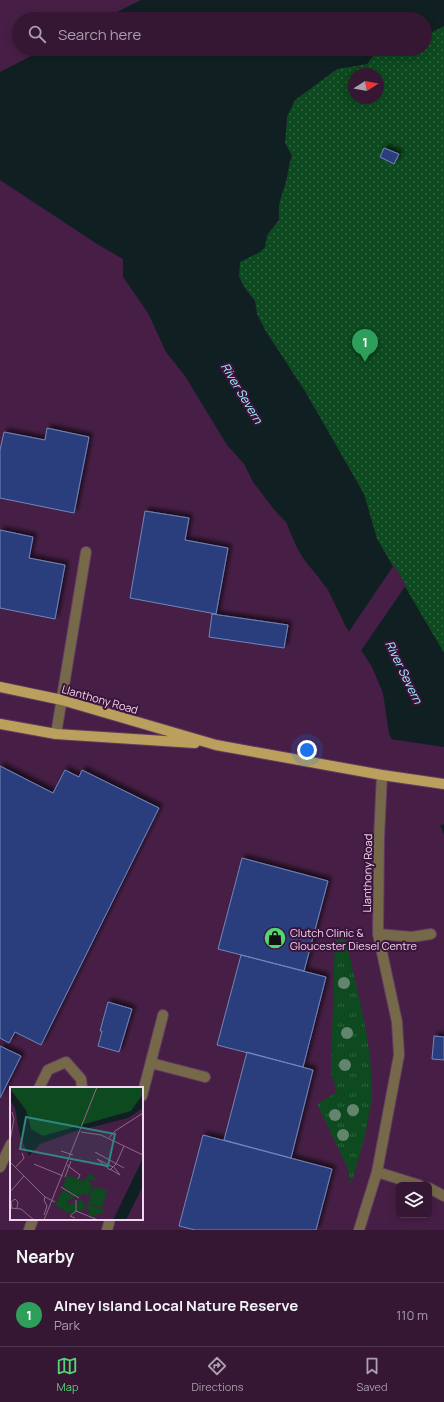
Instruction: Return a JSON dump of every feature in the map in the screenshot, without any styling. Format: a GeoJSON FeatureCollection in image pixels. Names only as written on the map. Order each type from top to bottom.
{"type":"FeatureCollection","features":[{"type":"Feature","properties":{"kind":"main road","name":"Llanthony Road"},"geometry":{"type":"LineString","coordinates":[[0,687],[62,700],[216,745]]}},
{"type":"Feature","properties":{"kind":"main road","name":"Llanthony Road"},"geometry":{"type":"LineString","coordinates":[[0,724],[56,734],[216,745],[385,775]]}},
{"type":"Feature","properties":{"kind":"main road"},"geometry":{"type":"LineString","coordinates":[[385,775],[444,784]]}},
{"type":"Feature","properties":{"kind":"street"},"geometry":{"type":"LineString","coordinates":[[56,734],[86,552]]}},
{"type":"Feature","properties":{"kind":"street","name":"Llanthony Road"},"geometry":{"type":"LineString","coordinates":[[359,1230],[377,1172],[399,1055],[397,1022],[378,934],[379,838],[385,775]]}},
{"type":"Feature","properties":{"kind":"street"},"geometry":{"type":"LineString","coordinates":[[378,934],[412,936],[430,934]]}},
{"type":"Feature","properties":{"kind":"street"},"geometry":{"type":"LineString","coordinates":[[143,1092],[164,1015]]}},
{"type":"Feature","properties":{"kind":"street"},"geometry":{"type":"LineString","coordinates":[[40,1087],[48,1070],[66,1062],[81,1079],[82,1087]]}},
{"type":"Feature","properties":{"kind":"street"},"geometry":{"type":"LineString","coordinates":[[151,1063],[205,1077]]}},
{"type":"Feature","properties":{"kind":"street"},"geometry":{"type":"LineString","coordinates":[[0,1167],[10,1146]]}},
{"type":"Feature","properties":{"kind":"street"},"geometry":{"type":"LineString","coordinates":[[377,1172],[409,1182]]}},
{"type":"Feature","properties":{"kind":"street"},"geometry":{"type":"LineString","coordinates":[[432,1190],[444,1196]]}},
{"type":"Feature","properties":{"kind":"street"},"geometry":{"type":"LineString","coordinates":[[29,1230],[33,1220]]}},
{"type":"Feature","properties":{"kind":"street"},"geometry":{"type":"LineString","coordinates":[[107,1230],[110,1220]]}},
{"type":"Feature","properties":{"kind":"green space"},"geometry":{"type":"Polygon","coordinates":[[[444,26],[444,653],[377,539],[364,494],[306,393],[265,330],[257,314],[255,301],[244,287],[239,276],[240,262],[248,257],[279,220],[280,202],[292,156],[285,143],[287,117],[295,100],[337,69],[366,64],[373,56],[432,56],[432,32],[444,26]]]}},
{"type":"Feature","properties":{"kind":"green space"},"geometry":{"type":"Polygon","coordinates":[[[344,932],[364,1020],[370,1055],[372,1097],[365,1136],[351,1184],[347,1167],[317,1104],[337,1092],[331,1073],[335,933],[344,932]]]}},
{"type":"Feature","properties":{"kind":"water"},"geometry":{"type":"Polygon","coordinates":[[[141,0],[444,0],[444,26],[432,32],[432,12],[117,12],[141,0]]]}},
{"type":"Feature","properties":{"kind":"water","name":"River Severn"},"geometry":{"type":"Polygon","coordinates":[[[31,56],[373,56],[367,64],[337,69],[295,100],[287,117],[285,143],[292,156],[280,202],[279,220],[267,235],[265,247],[260,252],[240,262],[239,276],[244,287],[255,301],[257,314],[265,330],[306,393],[364,494],[377,539],[444,653],[444,835],[389,734],[383,693],[372,667],[346,627],[328,590],[305,561],[297,548],[286,522],[276,512],[253,482],[244,464],[227,445],[185,376],[166,352],[148,313],[123,277],[123,259],[97,244],[0,180],[0,72],[31,56]]]}},
{"type":"Feature","properties":{"kind":"pier"},"geometry":{"type":"Polygon","coordinates":[[[394,565],[406,585],[360,652],[348,633],[394,565]]]}},
{"type":"Feature","properties":{"kind":"pier"},"geometry":{"type":"Polygon","coordinates":[[[390,739],[444,747],[444,824],[438,826],[390,739]]]}},
{"type":"Feature","properties":{"kind":"building"},"geometry":{"type":"Polygon","coordinates":[[[384,148],[399,154],[394,164],[380,157],[384,148]]]}},
{"type":"Feature","properties":{"kind":"building"},"geometry":{"type":"Polygon","coordinates":[[[47,428],[89,437],[74,513],[0,498],[0,450],[4,432],[45,440],[47,428]]]}},
{"type":"Feature","properties":{"kind":"building"},"geometry":{"type":"Polygon","coordinates":[[[145,511],[189,518],[185,540],[228,548],[216,614],[130,598],[145,511]]]}},
{"type":"Feature","properties":{"kind":"building"},"geometry":{"type":"Polygon","coordinates":[[[0,530],[33,537],[29,558],[65,565],[55,619],[0,608],[0,530]]]}},
{"type":"Feature","properties":{"kind":"building"},"geometry":{"type":"Polygon","coordinates":[[[212,614],[288,625],[284,648],[209,637],[212,614]]]}},
{"type":"Feature","properties":{"kind":"building"},"geometry":{"type":"Polygon","coordinates":[[[0,766],[53,793],[65,770],[79,777],[82,770],[159,808],[41,1045],[15,1032],[9,1043],[0,1038],[0,766]]]}},
{"type":"Feature","properties":{"kind":"building"},"geometry":{"type":"Polygon","coordinates":[[[242,858],[328,881],[304,971],[218,949],[242,858]]]}},
{"type":"Feature","properties":{"kind":"building"},"geometry":{"type":"Polygon","coordinates":[[[241,955],[326,977],[303,1067],[217,1045],[241,955]]]}},
{"type":"Feature","properties":{"kind":"building"},"geometry":{"type":"Polygon","coordinates":[[[108,1002],[132,1009],[119,1052],[98,1046],[102,1031],[100,1031],[108,1002]]]}},
{"type":"Feature","properties":{"kind":"building"},"geometry":{"type":"Polygon","coordinates":[[[434,1036],[444,1037],[444,1060],[432,1059],[434,1036]]]}},
{"type":"Feature","properties":{"kind":"building"},"geometry":{"type":"Polygon","coordinates":[[[0,1046],[21,1056],[0,1098],[0,1046]]]}},
{"type":"Feature","properties":{"kind":"building"},"geometry":{"type":"Polygon","coordinates":[[[247,1052],[313,1070],[291,1158],[224,1140],[247,1052]]]}},
{"type":"Feature","properties":{"kind":"building"},"geometry":{"type":"Polygon","coordinates":[[[203,1135],[332,1169],[316,1230],[195,1230],[179,1226],[203,1135]]]}},
{"type":"Feature","properties":{"kind":"place","name":"Alney Island Local Nature Reserve"},"geometry":{"type":"Point","coordinates":[365,362]}},
{"type":"Feature","properties":{"kind":"place","name":"Clutch Clinic & Gloucester Diesel Centre"},"geometry":{"type":"Point","coordinates":[275,938]}}]}
